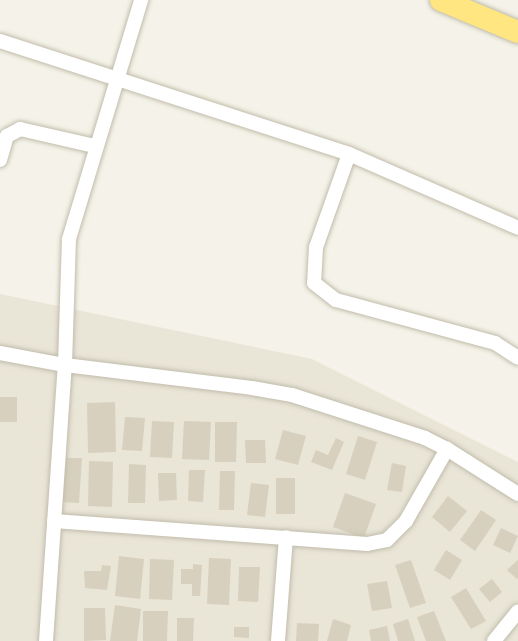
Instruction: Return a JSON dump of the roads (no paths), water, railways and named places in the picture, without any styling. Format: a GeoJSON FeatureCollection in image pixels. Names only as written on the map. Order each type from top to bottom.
{"type":"FeatureCollection","features":[{"type":"Feature","properties":{"kind":"highway"},"geometry":{"type":"LineString","coordinates":[[441,0],[518,32]]}},
{"type":"Feature","properties":{"kind":"street"},"geometry":{"type":"LineString","coordinates":[[46,641],[65,365],[69,239],[95,146],[141,0]]}},
{"type":"Feature","properties":{"kind":"street"},"geometry":{"type":"LineString","coordinates":[[0,41],[349,154],[518,228]]}},
{"type":"Feature","properties":{"kind":"street"},"geometry":{"type":"LineString","coordinates":[[0,160],[7,136],[20,129],[95,146]]}},
{"type":"Feature","properties":{"kind":"street"},"geometry":{"type":"LineString","coordinates":[[349,154],[316,247],[314,283],[336,300],[495,343],[518,358]]}},
{"type":"Feature","properties":{"kind":"street"},"geometry":{"type":"LineString","coordinates":[[0,353],[65,365],[292,395],[396,427],[447,449],[518,494]]}},
{"type":"Feature","properties":{"kind":"street"},"geometry":{"type":"LineString","coordinates":[[54,521],[367,544],[387,540],[406,521],[447,449]]}},
{"type":"Feature","properties":{"kind":"street"},"geometry":{"type":"LineString","coordinates":[[278,641],[286,537]]}},
{"type":"Feature","properties":{"kind":"street"},"geometry":{"type":"LineString","coordinates":[[494,641],[518,611]]}}]}
